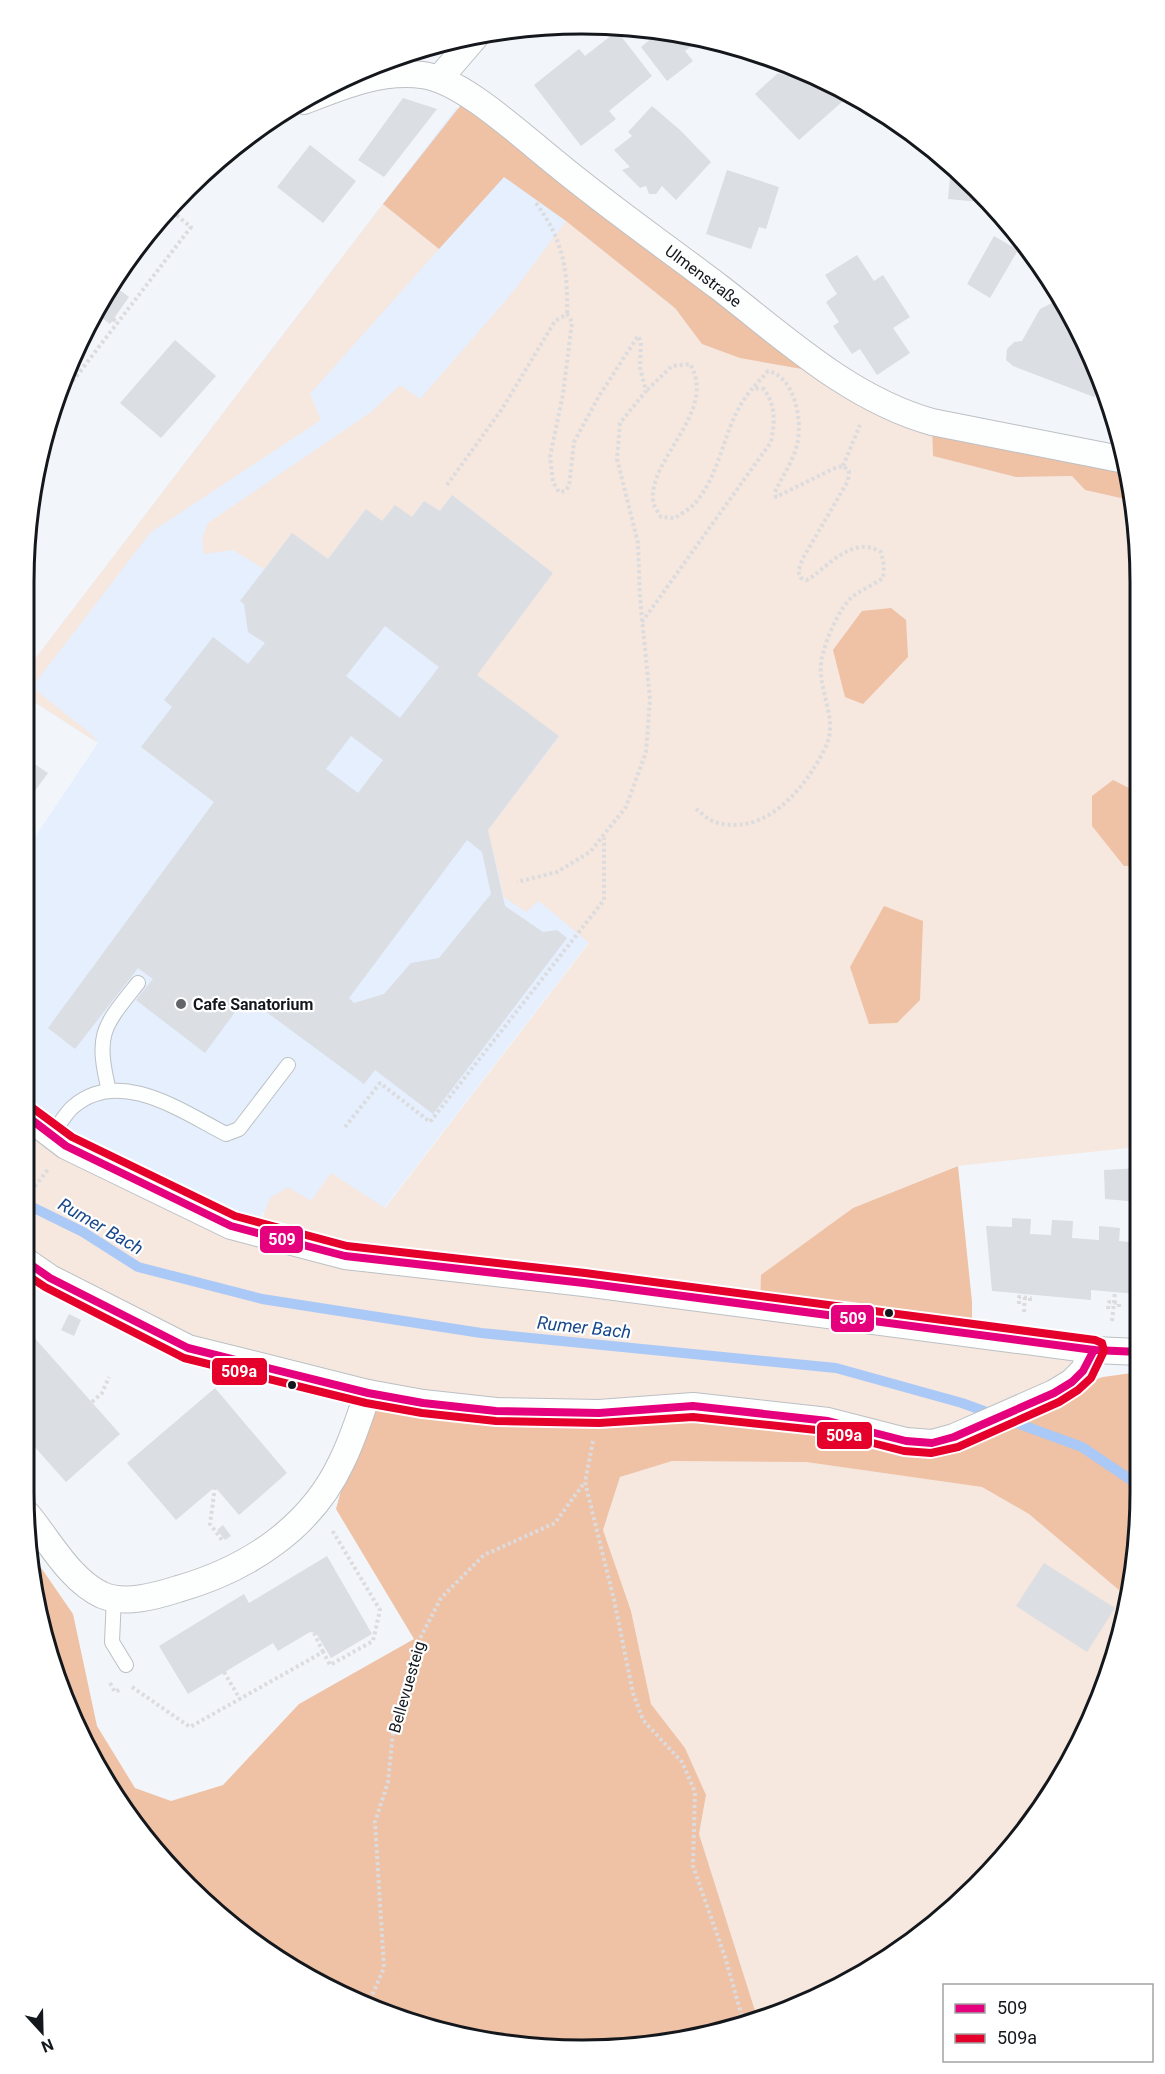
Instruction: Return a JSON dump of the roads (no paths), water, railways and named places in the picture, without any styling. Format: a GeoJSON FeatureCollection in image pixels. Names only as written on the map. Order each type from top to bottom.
{"type":"FeatureCollection","features":[{"type":"Feature","properties":{"kind":"street"},"geometry":{"type":"LineString","coordinates":[[439,79],[466,47]]}},
{"type":"Feature","properties":{"kind":"street","name":"Ulmenstraße"},"geometry":{"type":"LineString","coordinates":[[368,78],[422,75],[439,79],[500,118],[782,336],[871,399],[902,413],[932,422],[1116,458]]}},
{"type":"Feature","properties":{"kind":"street"},"geometry":{"type":"LineString","coordinates":[[34,1122],[66,1146],[231,1226],[345,1256],[584,1283],[1094,1350],[1130,1352]]}},
{"type":"Feature","properties":{"kind":"street"},"geometry":{"type":"LineString","coordinates":[[34,1267],[50,1278],[188,1348],[368,1393],[423,1403],[496,1411],[599,1413],[693,1406],[828,1421],[919,1443],[932,1443],[954,1437],[1072,1382],[1083,1371],[1094,1350]]}},
{"type":"Feature","properties":{"kind":"street"},"geometry":{"type":"LineString","coordinates":[[36,1525],[83,1582],[104,1596],[134,1598],[165,1593],[240,1564],[286,1534],[316,1504],[342,1461],[368,1393]]}},
{"type":"Feature","properties":{"kind":"lane"},"geometry":{"type":"LineString","coordinates":[[110,1091],[101,1043],[107,1021],[138,982]]}},
{"type":"Feature","properties":{"kind":"lane"},"geometry":{"type":"LineString","coordinates":[[52,1136],[72,1107],[92,1094],[110,1091],[148,1094],[226,1134],[238,1129],[288,1065]]}},
{"type":"Feature","properties":{"kind":"lane"},"geometry":{"type":"LineString","coordinates":[[114,1597],[112,1642],[126,1665]]}},
{"type":"Feature","properties":{"kind":"waterway","name":"Rumer Bach"},"geometry":{"type":"LineString","coordinates":[[34,1208],[83,1232],[138,1267],[262,1299],[481,1333],[836,1368],[962,1403],[1082,1447],[1130,1479]]}},
{"type":"Feature","properties":{"kind":"place","name":"Cafe Sanatorium"},"geometry":{"type":"Point","coordinates":[181,1004]}}]}
